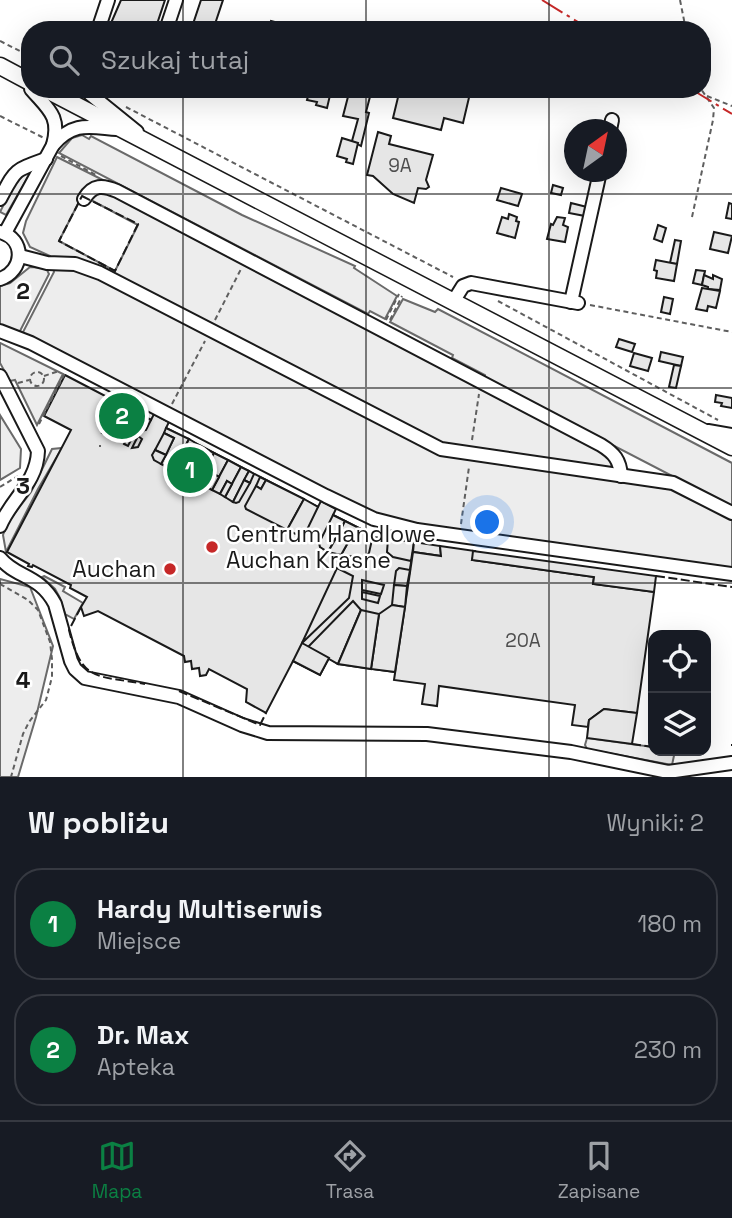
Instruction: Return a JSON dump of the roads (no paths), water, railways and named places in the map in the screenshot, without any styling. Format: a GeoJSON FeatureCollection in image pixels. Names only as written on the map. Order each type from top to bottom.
{"type":"FeatureCollection","features":[{"type":"Feature","properties":{"kind":"main road"},"geometry":{"type":"LineString","coordinates":[[0,66],[21,79]]}},
{"type":"Feature","properties":{"kind":"main road"},"geometry":{"type":"LineString","coordinates":[[62,98],[732,447]]}},
{"type":"Feature","properties":{"kind":"street"},"geometry":{"type":"LineString","coordinates":[[101,21],[108,0]]}},
{"type":"Feature","properties":{"kind":"street"},"geometry":{"type":"LineString","coordinates":[[169,21],[176,0]]}},
{"type":"Feature","properties":{"kind":"street"},"geometry":{"type":"LineString","coordinates":[[0,279],[13,272],[20,257],[13,239],[3,232],[53,145],[56,131],[54,115],[40,98]]}},
{"type":"Feature","properties":{"kind":"street"},"geometry":{"type":"LineString","coordinates":[[95,98],[156,147]]}},
{"type":"Feature","properties":{"kind":"street"},"geometry":{"type":"LineString","coordinates":[[53,145],[68,131],[83,126],[124,130]]}},
{"type":"Feature","properties":{"kind":"street"},"geometry":{"type":"LineString","coordinates":[[0,199],[14,173],[46,159]]}},
{"type":"Feature","properties":{"kind":"street"},"geometry":{"type":"LineString","coordinates":[[453,302],[466,284],[471,283],[575,302],[598,182]]}},
{"type":"Feature","properties":{"kind":"street"},"geometry":{"type":"LineString","coordinates":[[84,199],[88,191],[95,187],[104,186],[117,191],[601,445],[613,453],[621,464],[621,475]]}},
{"type":"Feature","properties":{"kind":"street"},"geometry":{"type":"LineString","coordinates":[[20,257],[47,263],[75,264],[100,273],[440,449],[673,483],[732,513]]}},
{"type":"Feature","properties":{"kind":"street"},"geometry":{"type":"LineString","coordinates":[[0,331],[31,343],[374,519],[417,530],[527,547],[732,574]]}},
{"type":"Feature","properties":{"kind":"street"},"geometry":{"type":"LineString","coordinates":[[0,376],[37,451],[31,479],[0,526]]}},
{"type":"Feature","properties":{"kind":"street"},"geometry":{"type":"LineString","coordinates":[[697,429],[732,435]]}},
{"type":"Feature","properties":{"kind":"street"},"geometry":{"type":"LineString","coordinates":[[0,558],[5,564],[37,582],[51,596],[71,661],[85,678],[179,697],[256,730],[292,735],[440,735],[571,752],[668,772],[732,763]]}},
{"type":"Feature","properties":{"kind":"place","name":"Dr. Max"},"geometry":{"type":"Point","coordinates":[122,416]}},
{"type":"Feature","properties":{"kind":"place","name":"Hardy Multiserwis"},"geometry":{"type":"Point","coordinates":[190,470]}},
{"type":"Feature","properties":{"kind":"place","name":"Centrum Handlowe Auchan Krasne"},"geometry":{"type":"Point","coordinates":[212,547]}},
{"type":"Feature","properties":{"kind":"place","name":"Auchan"},"geometry":{"type":"Point","coordinates":[170,569]}}]}
